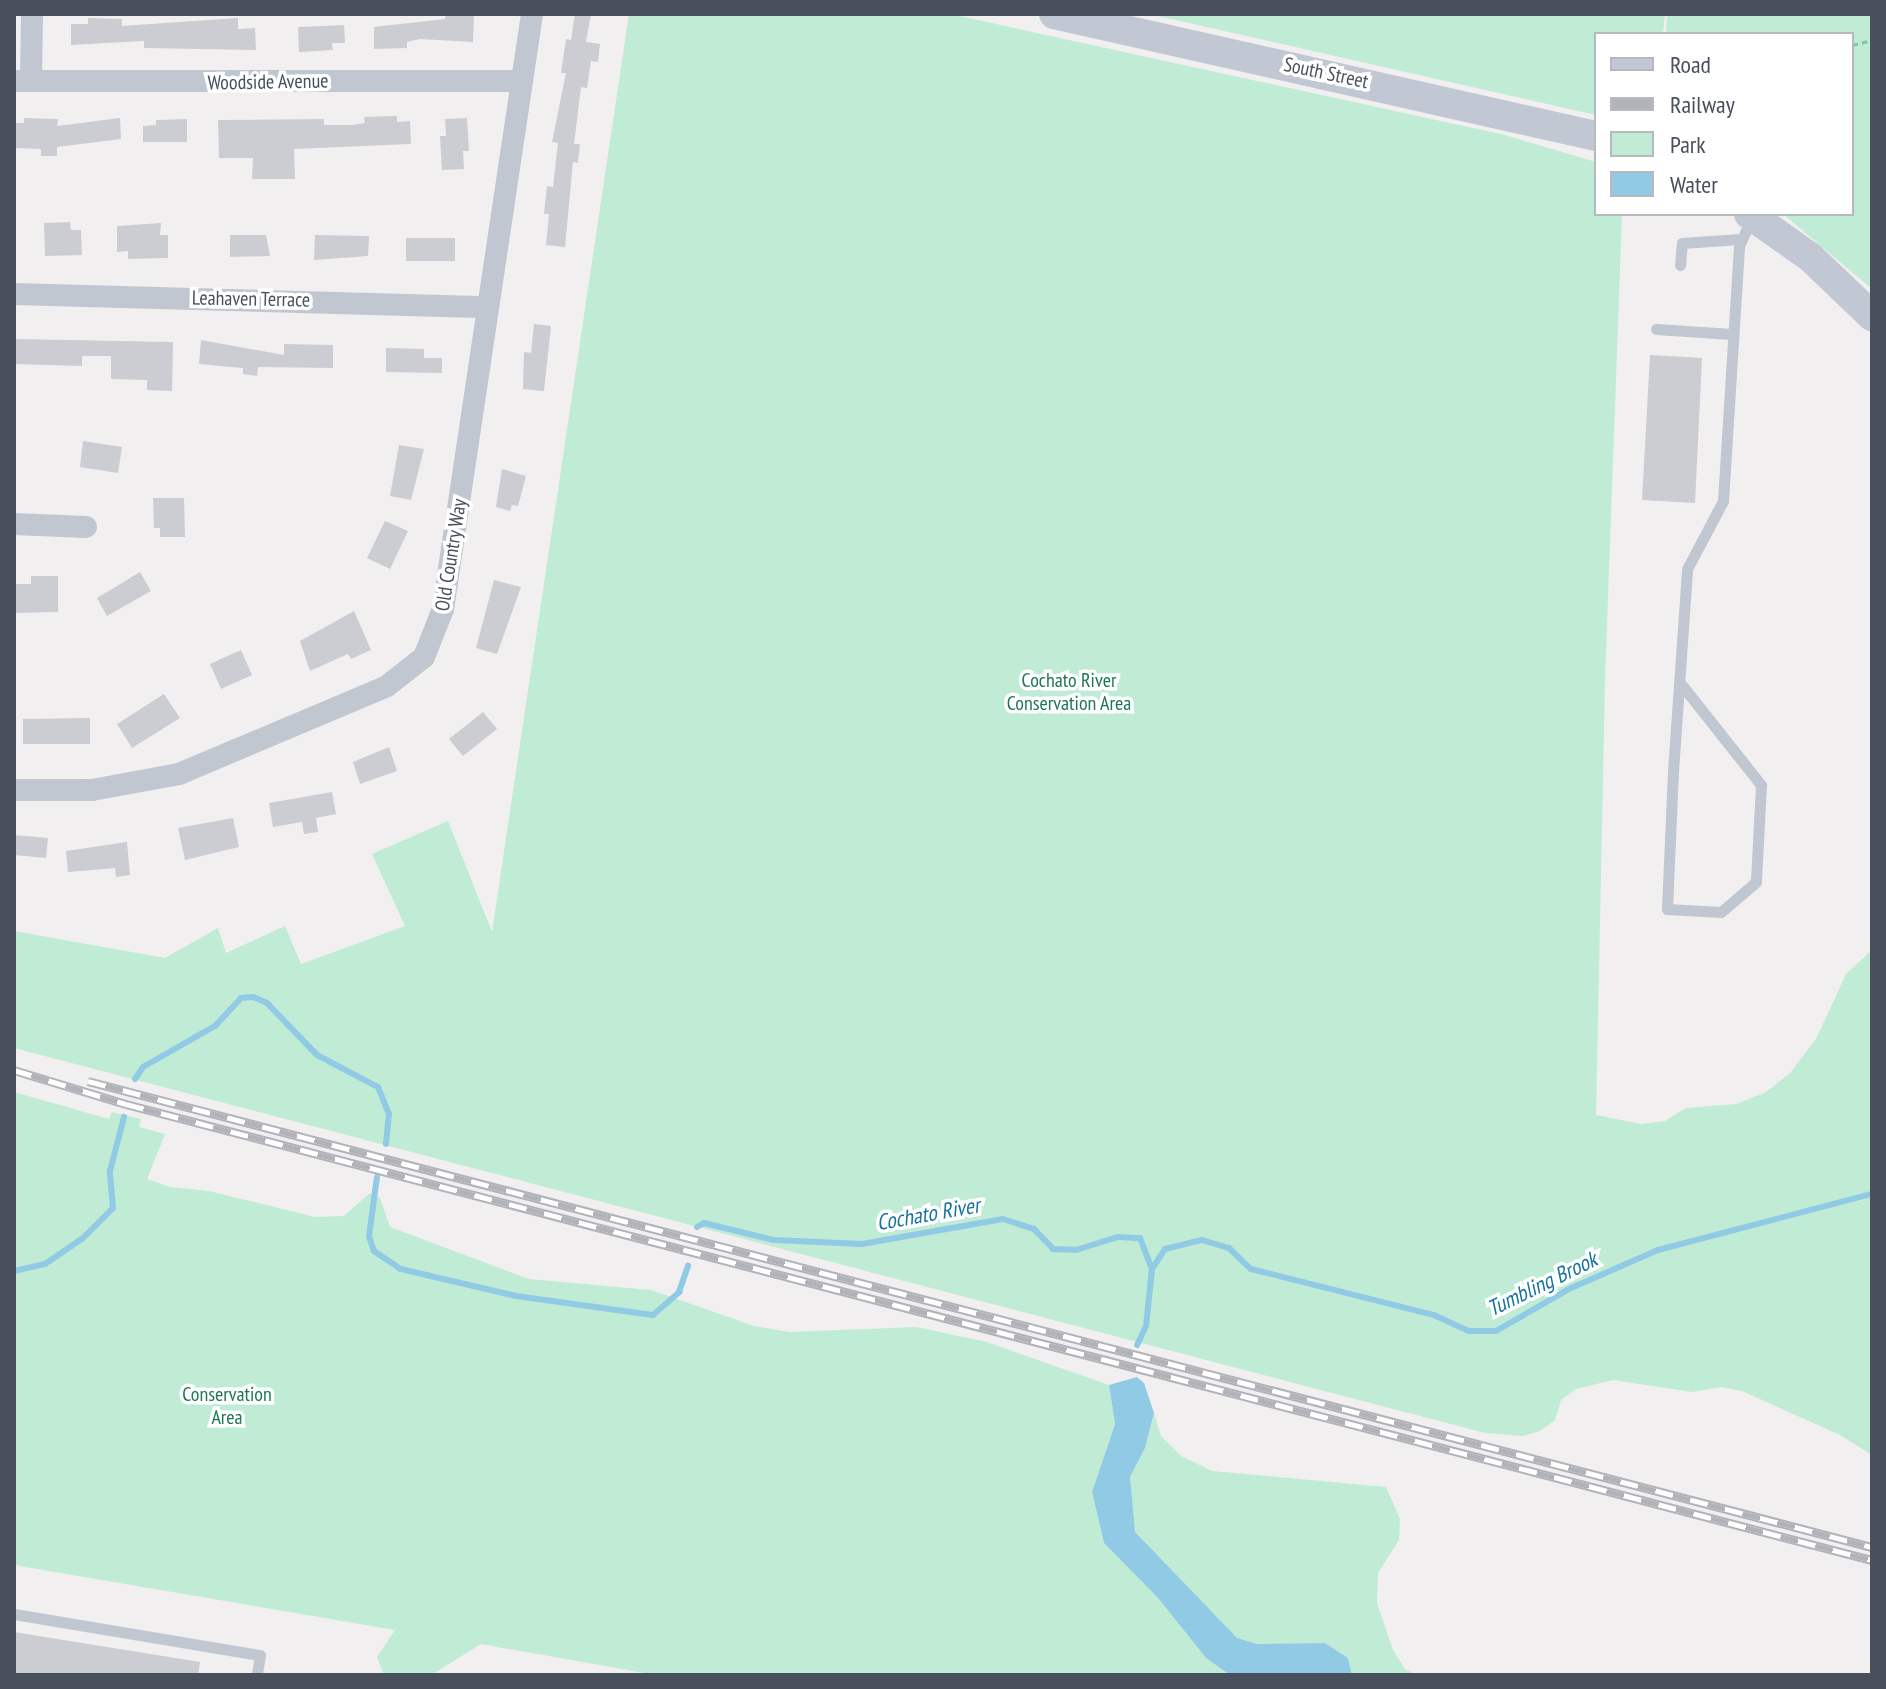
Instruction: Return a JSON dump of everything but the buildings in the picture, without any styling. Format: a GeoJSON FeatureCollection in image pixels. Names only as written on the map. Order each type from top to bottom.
{"type":"FeatureCollection","features":[{"type":"Feature","properties":{"kind":"main road","name":"South Street"},"geometry":{"type":"LineString","coordinates":[[1054,14],[1594,136]]}},
{"type":"Feature","properties":{"kind":"main road"},"geometry":{"type":"LineString","coordinates":[[1747,223],[1810,257],[1872,316]]}},
{"type":"Feature","properties":{"kind":"street"},"geometry":{"type":"LineString","coordinates":[[23,81],[32,14]]}},
{"type":"Feature","properties":{"kind":"street","name":"Old Country Way"},"geometry":{"type":"LineString","coordinates":[[14,790],[92,790],[165,778],[265,740],[398,681],[417,666],[431,647],[443,609],[532,14]]}},
{"type":"Feature","properties":{"kind":"street","name":"Woodside Avenue"},"geometry":{"type":"LineString","coordinates":[[23,81],[522,81]]}},
{"type":"Feature","properties":{"kind":"street","name":"Leahaven Terrace"},"geometry":{"type":"LineString","coordinates":[[14,294],[488,307]]}},
{"type":"Feature","properties":{"kind":"street"},"geometry":{"type":"LineString","coordinates":[[14,524],[86,527]]}},
{"type":"Feature","properties":{"kind":"lane"},"geometry":{"type":"LineString","coordinates":[[1680,265],[1682,243],[1747,223],[1732,334],[1723,501],[1687,569],[1667,909],[1721,912],[1756,882],[1761,785],[1681,684]]}},
{"type":"Feature","properties":{"kind":"lane"},"geometry":{"type":"LineString","coordinates":[[1656,329],[1732,334]]}},
{"type":"Feature","properties":{"kind":"lane"},"geometry":{"type":"LineString","coordinates":[[14,1614],[260,1655],[257,1675]]}},
{"type":"Feature","properties":{"kind":"green space","name":"Cochato River Conservation Area"},"geometry":{"type":"Polygon","coordinates":[[[629,14],[950,14],[1505,135],[1594,161],[1594,216],[1622,216],[1605,680],[1596,1115],[1641,1124],[1665,1121],[1686,1108],[1737,1104],[1766,1092],[1790,1073],[1816,1039],[1846,974],[1872,950],[1872,1455],[1840,1435],[1742,1391],[1721,1387],[1692,1392],[1613,1380],[1576,1389],[1561,1400],[1555,1420],[1540,1431],[1523,1436],[1485,1433],[14,1048],[14,931],[165,958],[218,928],[226,953],[285,926],[301,964],[405,926],[372,854],[448,821],[492,932],[629,14]]]}},
{"type":"Feature","properties":{"kind":"green space"},"geometry":{"type":"Polygon","coordinates":[[[1149,14],[1665,14],[1663,32],[1594,32],[1594,115],[1149,14]]]}},
{"type":"Feature","properties":{"kind":"green space"},"geometry":{"type":"Polygon","coordinates":[[[1667,14],[1872,14],[1872,289],[1785,216],[1854,216],[1854,32],[1666,32],[1667,14]]]}},
{"type":"Feature","properties":{"kind":"green space","name":"Conservation Area"},"geometry":{"type":"Polygon","coordinates":[[[14,1092],[109,1119],[112,1112],[141,1119],[139,1127],[165,1134],[147,1179],[170,1187],[209,1191],[315,1217],[344,1216],[370,1193],[380,1198],[390,1227],[529,1279],[651,1290],[754,1326],[789,1332],[916,1327],[987,1342],[1109,1385],[1115,1424],[1092,1492],[1104,1543],[1158,1598],[1206,1658],[1230,1675],[656,1675],[481,1644],[431,1675],[384,1675],[377,1657],[395,1630],[14,1565],[14,1092]]]}},
{"type":"Feature","properties":{"kind":"green space"},"geometry":{"type":"Polygon","coordinates":[[[1154,1413],[1161,1436],[1181,1456],[1212,1471],[1386,1487],[1400,1519],[1399,1540],[1378,1573],[1377,1603],[1393,1650],[1405,1669],[1417,1675],[1352,1675],[1348,1658],[1325,1643],[1257,1644],[1237,1638],[1170,1573],[1135,1532],[1129,1506],[1130,1477],[1145,1448],[1154,1413]]]}},
{"type":"Feature","properties":{"kind":"water"},"geometry":{"type":"Polygon","coordinates":[[[1137,1377],[1144,1383],[1154,1413],[1145,1448],[1130,1477],[1135,1532],[1237,1638],[1257,1644],[1325,1643],[1348,1658],[1352,1675],[1230,1675],[1206,1658],[1158,1598],[1104,1543],[1092,1492],[1115,1424],[1109,1385],[1137,1377]]]}},
{"type":"Feature","properties":{"kind":"waterway","name":"Cochato River"},"geometry":{"type":"LineString","coordinates":[[135,1079],[143,1067],[215,1026],[241,998],[253,997],[267,1003],[317,1055],[378,1087],[389,1114],[386,1144]]}},
{"type":"Feature","properties":{"kind":"waterway","name":"Cochato River"},"geometry":{"type":"LineString","coordinates":[[14,1271],[45,1264],[83,1238],[113,1208],[110,1171],[124,1117]]}},
{"type":"Feature","properties":{"kind":"waterway","name":"Cochato River"},"geometry":{"type":"LineString","coordinates":[[377,1177],[369,1236],[374,1251],[401,1269],[516,1296],[653,1315],[679,1292],[688,1266]]}},
{"type":"Feature","properties":{"kind":"waterway","name":"Tumbling Brook"},"geometry":{"type":"LineString","coordinates":[[1152,1269],[1165,1249],[1202,1240],[1229,1248],[1251,1269],[1434,1315],[1469,1331],[1496,1331],[1569,1289],[1658,1250],[1872,1194]]}},
{"type":"Feature","properties":{"kind":"waterway","name":"Cochato River"},"geometry":{"type":"LineString","coordinates":[[697,1227],[704,1223],[774,1240],[862,1244],[1003,1219],[1034,1229],[1053,1249],[1076,1250],[1118,1237],[1140,1238],[1152,1269],[1146,1326],[1137,1345]]}},
{"type":"Feature","properties":{"kind":"railway"},"geometry":{"type":"LineString","coordinates":[[14,1070],[126,1104],[1872,1560]]}},
{"type":"Feature","properties":{"kind":"railway"},"geometry":{"type":"LineString","coordinates":[[88,1081],[1872,1547]]}}]}
